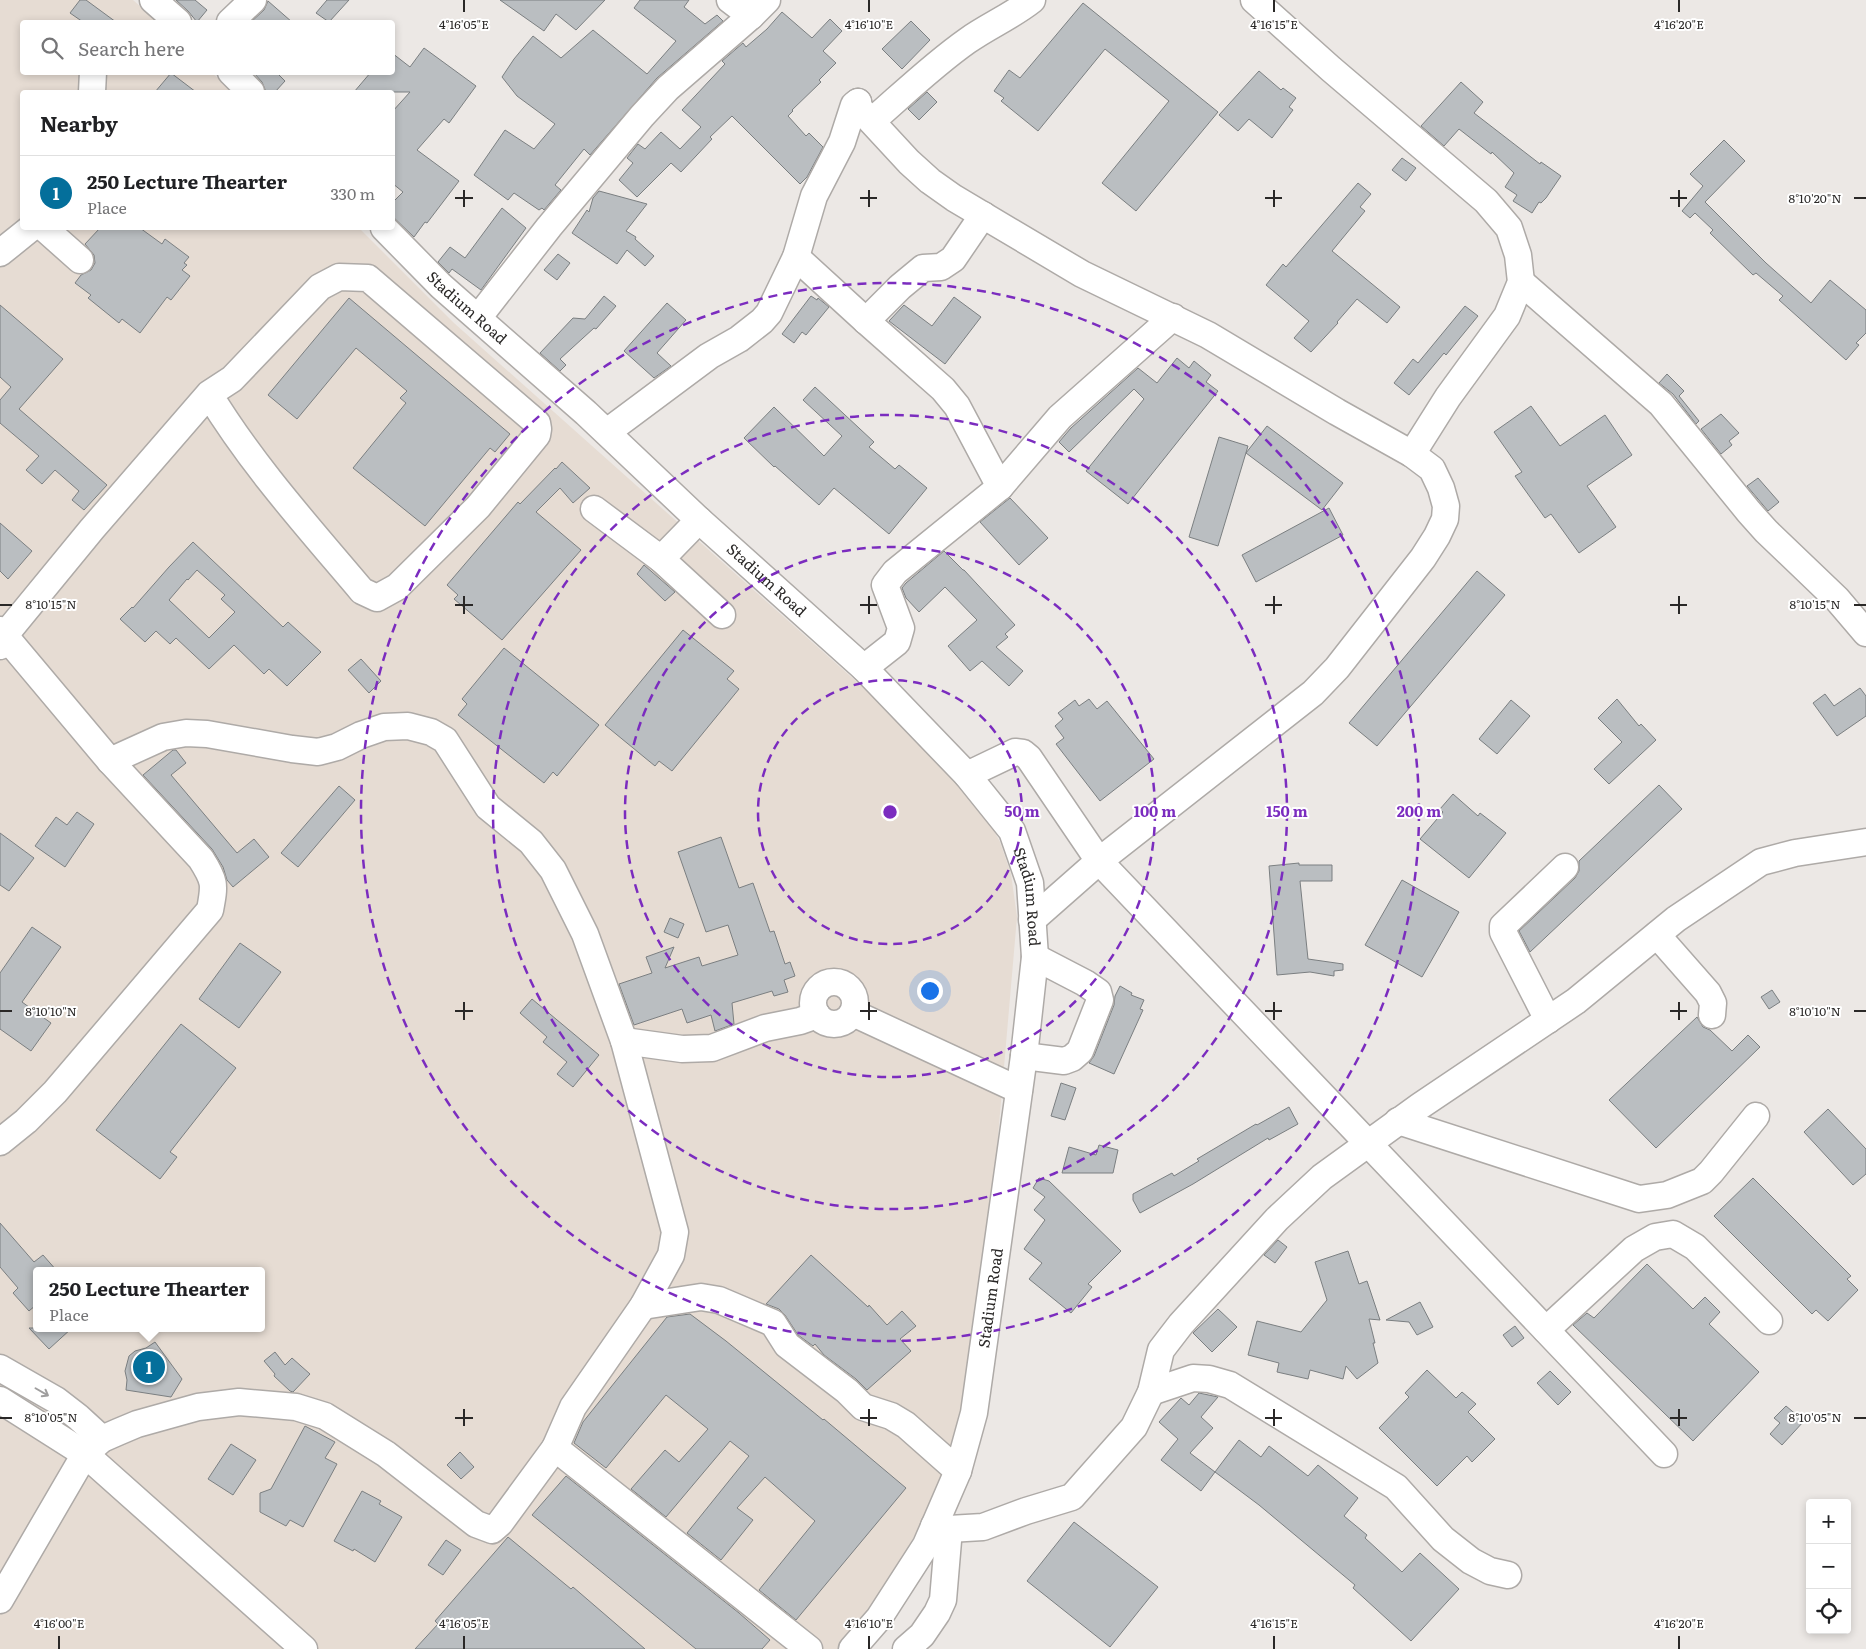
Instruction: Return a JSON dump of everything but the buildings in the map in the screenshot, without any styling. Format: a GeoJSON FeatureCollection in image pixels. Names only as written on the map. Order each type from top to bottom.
{"type":"FeatureCollection","features":[{"type":"Feature","properties":{"kind":"street"},"geometry":{"type":"LineString","coordinates":[[153,0],[176,20]]}},
{"type":"Feature","properties":{"kind":"street"},"geometry":{"type":"LineString","coordinates":[[232,20],[253,0]]}},
{"type":"Feature","properties":{"kind":"street"},"geometry":{"type":"LineString","coordinates":[[730,0],[759,8]]}},
{"type":"Feature","properties":{"kind":"street"},"geometry":{"type":"LineString","coordinates":[[872,121],[967,40],[1022,8],[1032,0]]}},
{"type":"Feature","properties":{"kind":"street"},"geometry":{"type":"LineString","coordinates":[[1254,0],[1331,69],[1486,201],[1509,228],[1518,255],[1521,282],[1507,316],[1448,397],[1412,454]]}},
{"type":"Feature","properties":{"kind":"street"},"geometry":{"type":"LineString","coordinates":[[478,318],[555,220],[642,116],[668,88],[759,8]]}},
{"type":"Feature","properties":{"kind":"street"},"geometry":{"type":"LineString","coordinates":[[92,90],[93,75]]}},
{"type":"Feature","properties":{"kind":"street"},"geometry":{"type":"LineString","coordinates":[[234,75],[249,90]]}},
{"type":"Feature","properties":{"kind":"street"},"geometry":{"type":"LineString","coordinates":[[607,432],[709,356],[739,339],[770,313],[796,257],[814,196],[842,142],[854,105],[858,102],[859,108],[908,162],[954,198],[1082,274],[1208,334],[1337,412],[1412,454],[1432,470],[1441,488],[1446,506],[1445,519],[1422,558],[1336,668],[1314,693],[1099,861],[1032,920]]}},
{"type":"Feature","properties":{"kind":"street"},"geometry":{"type":"LineString","coordinates":[[866,321],[922,268],[941,267],[953,259],[983,215]]}},
{"type":"Feature","properties":{"kind":"street"},"geometry":{"type":"LineString","coordinates":[[0,254],[29,230]]}},
{"type":"Feature","properties":{"kind":"street"},"geometry":{"type":"LineString","coordinates":[[46,230],[80,260]]}},
{"type":"Feature","properties":{"kind":"street","name":"Stadium Road"},"geometry":{"type":"LineString","coordinates":[[386,230],[441,286],[607,432],[699,520],[864,668],[967,775],[1012,831],[1030,883],[1035,957],[1024,1056],[984,1357],[974,1413],[941,1527],[926,1545],[879,1618],[852,1649]]}},
{"type":"Feature","properties":{"kind":"street"},"geometry":{"type":"LineString","coordinates":[[796,257],[943,389],[957,406],[1000,487]]}},
{"type":"Feature","properties":{"kind":"street"},"geometry":{"type":"LineString","coordinates":[[0,1142],[26,1121],[55,1092],[210,910],[214,890],[212,876],[201,859],[110,761],[2,637],[92,528],[208,394],[232,379],[320,287],[339,277],[368,278],[536,423],[538,429],[537,435],[478,507],[398,587],[377,598],[362,591],[276,490],[224,420],[208,394]]}},
{"type":"Feature","properties":{"kind":"street"},"geometry":{"type":"LineString","coordinates":[[1521,282],[1661,404],[1766,531],[1837,599],[1866,633]]}},
{"type":"Feature","properties":{"kind":"street"},"geometry":{"type":"LineString","coordinates":[[864,668],[897,642],[901,628],[885,585],[895,572],[1000,487],[1060,417],[1173,317]]}},
{"type":"Feature","properties":{"kind":"street"},"geometry":{"type":"LineString","coordinates":[[594,509],[661,559],[722,615]]}},
{"type":"Feature","properties":{"kind":"street"},"geometry":{"type":"LineString","coordinates":[[661,559],[699,520]]}},
{"type":"Feature","properties":{"kind":"street"},"geometry":{"type":"LineString","coordinates":[[0,1600],[94,1446],[137,1424],[198,1407],[239,1402],[296,1407],[325,1416],[386,1454],[476,1524],[492,1530],[500,1523],[555,1448],[563,1426],[573,1407],[643,1306],[671,1255],[675,1232],[624,1042],[585,934],[553,870],[531,842],[488,807],[445,740],[431,732],[408,726],[384,727],[361,735],[337,747],[318,752],[207,734],[186,733],[163,737],[110,761]]}},
{"type":"Feature","properties":{"kind":"street"},"geometry":{"type":"LineString","coordinates":[[967,775],[1015,752],[1022,753],[1029,758],[1099,861],[1664,1454]]}},
{"type":"Feature","properties":{"kind":"street"},"geometry":{"type":"LineString","coordinates":[[906,1649],[922,1635],[937,1613],[943,1600],[941,1527],[984,1527],[1026,1511],[1072,1497],[1134,1427],[1150,1392],[1161,1350],[1181,1324],[1277,1219],[1322,1177],[1398,1121],[1576,1001],[1676,919],[1761,862],[1794,853],[1866,842]]}},
{"type":"Feature","properties":{"kind":"street"},"geometry":{"type":"LineString","coordinates":[[1548,1020],[1503,932],[1503,926],[1565,867]]}},
{"type":"Feature","properties":{"kind":"street"},"geometry":{"type":"LineString","coordinates":[[1657,935],[1708,993],[1713,1003],[1712,1015]]}},
{"type":"Feature","properties":{"kind":"street"},"geometry":{"type":"LineString","coordinates":[[1024,1056],[1064,1060],[1072,1058],[1080,1051],[1100,1000],[1098,992],[1086,983],[1035,957]]}},
{"type":"Feature","properties":{"kind":"street"},"geometry":{"type":"LineString","coordinates":[[834,982],[847,986],[852,992],[856,1006],[853,1013],[849,1019],[835,1024],[822,1020],[814,1008],[816,994],[820,988],[834,982]]}},
{"type":"Feature","properties":{"kind":"street"},"geometry":{"type":"LineString","coordinates":[[853,1013],[1019,1090]]}},
{"type":"Feature","properties":{"kind":"street"},"geometry":{"type":"LineString","coordinates":[[624,1042],[682,1049],[712,1048],[764,1028],[800,1021],[817,1015]]}},
{"type":"Feature","properties":{"kind":"street"},"geometry":{"type":"LineString","coordinates":[[1398,1121],[1640,1199],[1667,1195],[1702,1181],[1756,1116]]}},
{"type":"Feature","properties":{"kind":"street"},"geometry":{"type":"LineString","coordinates":[[1667,1195],[1673,1234]]}},
{"type":"Feature","properties":{"kind":"street"},"geometry":{"type":"LineString","coordinates":[[1546,1330],[1634,1249],[1656,1237],[1673,1234],[1695,1248],[1769,1321]]}},
{"type":"Feature","properties":{"kind":"street"},"geometry":{"type":"LineString","coordinates":[[643,1306],[701,1297],[719,1300],[773,1323],[787,1345],[847,1391],[863,1407],[891,1416],[906,1425],[958,1471]]}},
{"type":"Feature","properties":{"kind":"street"},"geometry":{"type":"LineString","coordinates":[[0,1368],[56,1400],[78,1417],[94,1446],[304,1649]]}},
{"type":"Feature","properties":{"kind":"street"},"geometry":{"type":"LineString","coordinates":[[1150,1392],[1193,1378],[1208,1379],[1230,1385],[1396,1487],[1443,1539],[1471,1561],[1490,1571],[1508,1575]]}},
{"type":"Feature","properties":{"kind":"street"},"geometry":{"type":"LineString","coordinates":[[0,1400],[94,1446]]}},
{"type":"Feature","properties":{"kind":"street"},"geometry":{"type":"LineString","coordinates":[[555,1448],[809,1649]]}},
{"type":"Feature","properties":{"kind":"shaded area"},"geometry":{"type":"Polygon","coordinates":[[[0,0],[133,0],[156,20],[20,20],[20,75],[214,75],[232,90],[20,90],[20,230],[361,230],[454,323],[967,780],[1000,842],[1011,874],[1017,917],[984,1298],[960,1425],[946,1476],[901,1561],[854,1633],[839,1649],[0,1649],[0,0]]]}},
{"type":"Feature","properties":{"kind":"place","name":"250 Lecture Thearter"},"geometry":{"type":"Point","coordinates":[149,1367]}}]}
